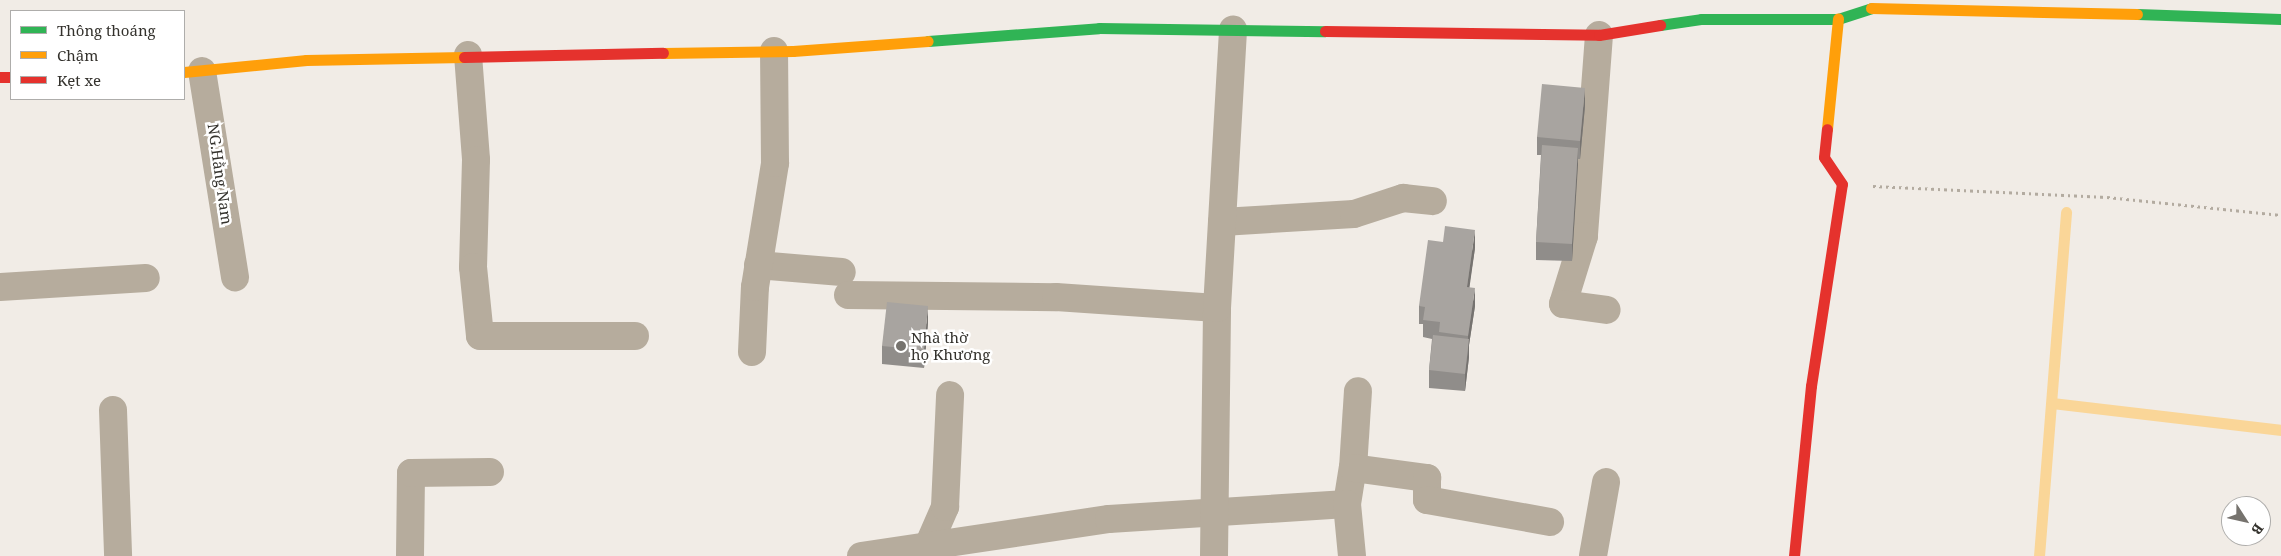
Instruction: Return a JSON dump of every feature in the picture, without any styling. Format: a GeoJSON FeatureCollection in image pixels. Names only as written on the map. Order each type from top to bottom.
{"type":"FeatureCollection","features":[{"type":"Feature","properties":{"kind":"street"},"geometry":{"type":"LineString","coordinates":[[193,72],[306,60],[468,55],[774,51],[1099,28],[1600,35],[1701,19],[1838,19],[1862,8],[1922,7],[2281,19]]}},
{"type":"Feature","properties":{"kind":"street"},"geometry":{"type":"LineString","coordinates":[[1794,556],[1811,386],[1842,184],[1824,157],[1838,19]]}},
{"type":"Feature","properties":{"kind":"street"},"geometry":{"type":"LineString","coordinates":[[1214,556],[1217,308],[1232,29]]}},
{"type":"Feature","properties":{"kind":"street"},"geometry":{"type":"LineString","coordinates":[[1600,35],[1584,236],[1563,304],[1607,310]]}},
{"type":"Feature","properties":{"kind":"street"},"geometry":{"type":"LineString","coordinates":[[752,352],[758,265],[775,162],[774,51]]}},
{"type":"Feature","properties":{"kind":"street"},"geometry":{"type":"LineString","coordinates":[[468,55],[476,160],[472,266],[480,336],[635,336]]}},
{"type":"Feature","properties":{"kind":"street","name":"NG.Hằng Nam"},"geometry":{"type":"LineString","coordinates":[[193,72],[235,277]]}},
{"type":"Feature","properties":{"kind":"street"},"geometry":{"type":"LineString","coordinates":[[1222,222],[1354,214],[1403,198],[1433,201]]}},
{"type":"Feature","properties":{"kind":"street"},"geometry":{"type":"LineString","coordinates":[[758,265],[845,283],[1217,308]]}},
{"type":"Feature","properties":{"kind":"street"},"geometry":{"type":"LineString","coordinates":[[0,287],[146,278]]}},
{"type":"Feature","properties":{"kind":"street"},"geometry":{"type":"LineString","coordinates":[[1352,556],[1347,504],[1353,468],[1358,391]]}},
{"type":"Feature","properties":{"kind":"street"},"geometry":{"type":"LineString","coordinates":[[928,546],[945,507],[950,396]]}},
{"type":"Feature","properties":{"kind":"street"},"geometry":{"type":"LineString","coordinates":[[114,410],[118,556]]}},
{"type":"Feature","properties":{"kind":"street"},"geometry":{"type":"LineString","coordinates":[[1353,468],[1427,478],[1427,500],[1550,522]]}},
{"type":"Feature","properties":{"kind":"street"},"geometry":{"type":"LineString","coordinates":[[410,556],[411,473],[490,472]]}},
{"type":"Feature","properties":{"kind":"street"},"geometry":{"type":"LineString","coordinates":[[1593,556],[1606,482]]}},
{"type":"Feature","properties":{"kind":"street"},"geometry":{"type":"LineString","coordinates":[[863,556],[1109,519],[1347,504]]}},
{"type":"Feature","properties":{"kind":"path"},"geometry":{"type":"LineString","coordinates":[[1842,184],[2107,197],[2281,215]]}},
{"type":"Feature","properties":{"kind":"building"},"geometry":{"type":"Polygon","coordinates":[[[1542,84],[1585,88],[1580,141],[1537,137],[1542,84]]]}},
{"type":"Feature","properties":{"kind":"building"},"geometry":{"type":"Polygon","coordinates":[[[1542,145],[1578,148],[1572,244],[1536,242],[1542,145]]]}},
{"type":"Feature","properties":{"kind":"building"},"geometry":{"type":"Polygon","coordinates":[[[1445,226],[1475,230],[1467,287],[1475,288],[1468,336],[1439,332],[1440,322],[1423,320],[1425,307],[1419,306],[1428,240],[1443,242],[1445,226]]]}},
{"type":"Feature","properties":{"kind":"building"},"geometry":{"type":"Polygon","coordinates":[[[887,302],[928,306],[924,350],[882,346],[887,302]]]}},
{"type":"Feature","properties":{"kind":"building"},"geometry":{"type":"Polygon","coordinates":[[[1433,335],[1469,339],[1465,374],[1429,370],[1433,335]]]}},
{"type":"Feature","properties":{"kind":"waterway"},"geometry":{"type":"LineString","coordinates":[[2039,556],[2066,212]]}},
{"type":"Feature","properties":{"kind":"waterway"},"geometry":{"type":"LineString","coordinates":[[2052,403],[2281,430]]}},
{"type":"Feature","properties":{"kind":"traffic: fast"},"geometry":{"type":"LineString","coordinates":[[1660,25],[1701,19],[1838,19],[1871,8]]}},
{"type":"Feature","properties":{"kind":"traffic: fast"},"geometry":{"type":"LineString","coordinates":[[2137,14],[2281,19]]}},
{"type":"Feature","properties":{"kind":"traffic: fast"},"geometry":{"type":"LineString","coordinates":[[928,41],[1099,28],[1325,31]]}},
{"type":"Feature","properties":{"kind":"traffic: slow"},"geometry":{"type":"LineString","coordinates":[[1871,8],[2137,14]]}},
{"type":"Feature","properties":{"kind":"traffic: slow"},"geometry":{"type":"LineString","coordinates":[[1827,129],[1838,19]]}},
{"type":"Feature","properties":{"kind":"traffic: slow"},"geometry":{"type":"LineString","coordinates":[[663,53],[793,51],[928,41]]}},
{"type":"Feature","properties":{"kind":"traffic: slow"},"geometry":{"type":"LineString","coordinates":[[185,72],[306,60],[464,57]]}},
{"type":"Feature","properties":{"kind":"traffic: jam"},"geometry":{"type":"LineString","coordinates":[[1325,31],[1599,35],[1660,25]]}},
{"type":"Feature","properties":{"kind":"traffic: jam"},"geometry":{"type":"LineString","coordinates":[[464,57],[663,53]]}},
{"type":"Feature","properties":{"kind":"traffic: jam"},"geometry":{"type":"LineString","coordinates":[[0,77],[10,77]]}},
{"type":"Feature","properties":{"kind":"traffic: jam"},"geometry":{"type":"LineString","coordinates":[[1794,556],[1811,386],[1842,184],[1824,157],[1827,129]]}},
{"type":"Feature","properties":{"kind":"place","name":"Nhà thờ họ Khương"},"geometry":{"type":"Point","coordinates":[901,346]}}]}
